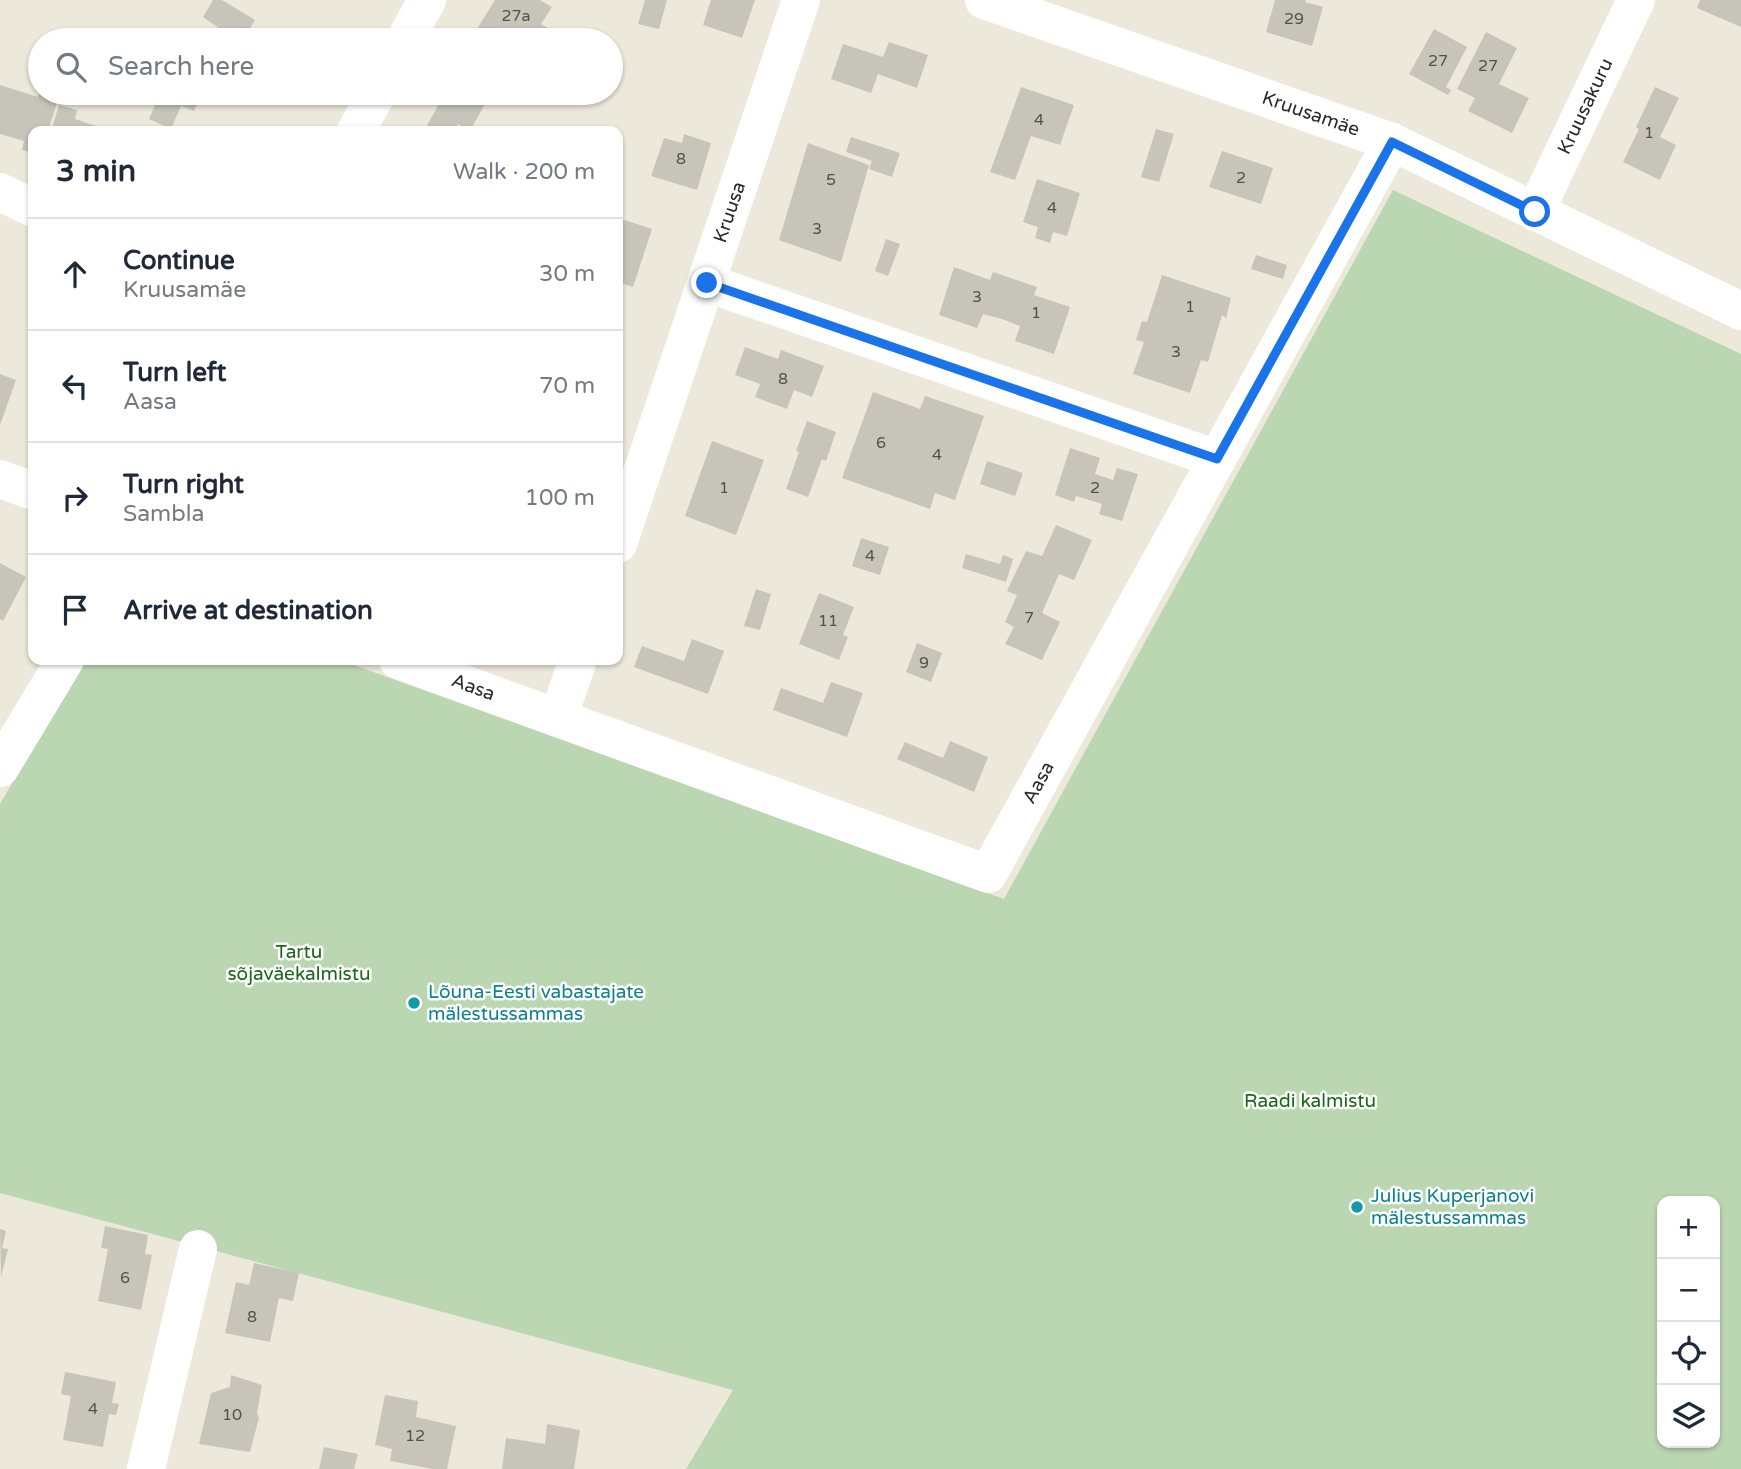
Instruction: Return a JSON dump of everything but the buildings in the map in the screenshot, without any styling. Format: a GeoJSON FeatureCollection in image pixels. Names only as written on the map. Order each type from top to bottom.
{"type":"FeatureCollection","features":[{"type":"Feature","properties":{"kind":"street"},"geometry":{"type":"LineString","coordinates":[[412,28],[427,0]]}},
{"type":"Feature","properties":{"kind":"street","name":"Kruusa"},"geometry":{"type":"LineString","coordinates":[[623,529],[801,0]]}},
{"type":"Feature","properties":{"kind":"street","name":"Kruusamäe"},"geometry":{"type":"LineString","coordinates":[[984,0],[1392,142],[1741,311]]}},
{"type":"Feature","properties":{"kind":"street","name":"Kruusakuru"},"geometry":{"type":"LineString","coordinates":[[1535,212],[1636,0]]}},
{"type":"Feature","properties":{"kind":"street"},"geometry":{"type":"LineString","coordinates":[[359,126],[370,105]]}},
{"type":"Feature","properties":{"kind":"street","name":"Aasa"},"geometry":{"type":"LineString","coordinates":[[412,665],[988,874],[1392,142]]}},
{"type":"Feature","properties":{"kind":"street"},"geometry":{"type":"LineString","coordinates":[[0,192],[28,206]]}},
{"type":"Feature","properties":{"kind":"street"},"geometry":{"type":"LineString","coordinates":[[707,283],[1217,459]]}},
{"type":"Feature","properties":{"kind":"street"},"geometry":{"type":"LineString","coordinates":[[0,479],[28,489]]}},
{"type":"Feature","properties":{"kind":"street"},"geometry":{"type":"LineString","coordinates":[[0,768],[62,665]]}},
{"type":"Feature","properties":{"kind":"street"},"geometry":{"type":"LineString","coordinates":[[558,718],[576,665]]}},
{"type":"Feature","properties":{"kind":"street"},"geometry":{"type":"LineString","coordinates":[[146,1469],[198,1249]]}},
{"type":"Feature","properties":{"kind":"green space","name":"Raadi kalmistu"},"geometry":{"type":"Polygon","coordinates":[[[1393,190],[1741,354],[1741,1469],[686,1469],[733,1390],[0,1193],[0,804],[81,665],[354,665],[1004,899],[1393,190]]]}},
{"type":"Feature","properties":{"kind":"place","name":"Lõuna-Eesti vabastajate mälestussammas"},"geometry":{"type":"Point","coordinates":[414,1003]}},
{"type":"Feature","properties":{"kind":"place","name":"Julius Kuperjanovi mälestussammas"},"geometry":{"type":"Point","coordinates":[1357,1207]}},
{"type":"Feature","properties":{"kind":"route"},"geometry":{"type":"LineString","coordinates":[[707,283],[1217,459],[1392,142],[1535,212]]}},
{"type":"Feature","properties":{"kind":"park label","name":"Tartu sõjaväekalmistu"},"geometry":{"type":"Point","coordinates":[299,963]}}]}
